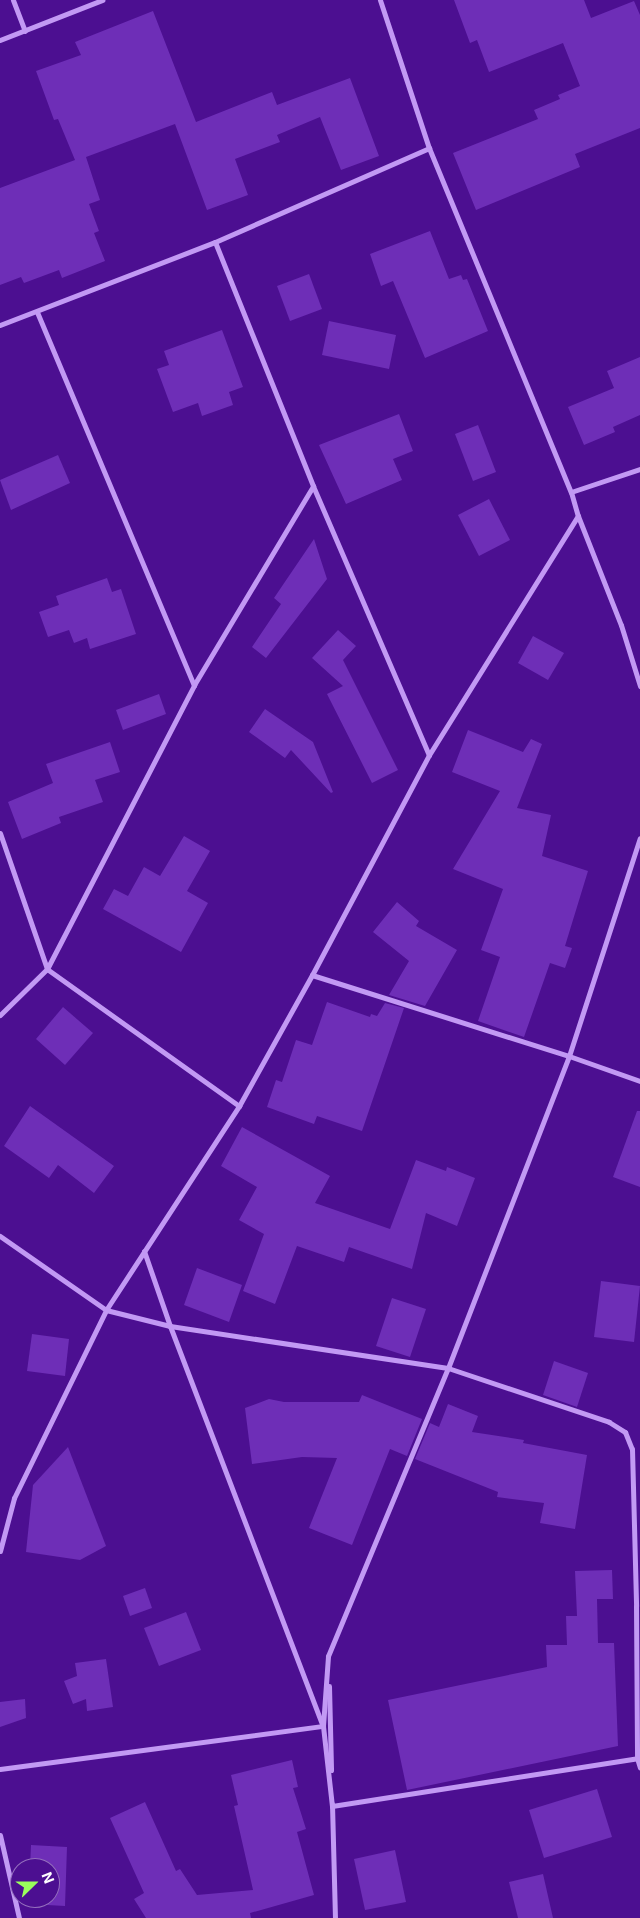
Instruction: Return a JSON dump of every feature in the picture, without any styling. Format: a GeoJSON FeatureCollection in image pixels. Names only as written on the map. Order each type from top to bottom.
{"type":"FeatureCollection","features":[{"type":"Feature","properties":{"kind":"street"},"geometry":{"type":"LineString","coordinates":[[13,0],[25,31]]}},
{"type":"Feature","properties":{"kind":"street"},"geometry":{"type":"LineString","coordinates":[[0,40],[102,0]]}},
{"type":"Feature","properties":{"kind":"street"},"geometry":{"type":"LineString","coordinates":[[380,0],[430,148],[572,492],[578,516],[621,624],[640,686]]}},
{"type":"Feature","properties":{"kind":"street"},"geometry":{"type":"LineString","coordinates":[[0,325],[215,242],[430,148]]}},
{"type":"Feature","properties":{"kind":"street"},"geometry":{"type":"LineString","coordinates":[[215,242],[313,486],[428,755]]}},
{"type":"Feature","properties":{"kind":"street"},"geometry":{"type":"LineString","coordinates":[[37,312],[194,685]]}},
{"type":"Feature","properties":{"kind":"street"},"geometry":{"type":"LineString","coordinates":[[572,492],[640,468]]}},
{"type":"Feature","properties":{"kind":"street"},"geometry":{"type":"LineString","coordinates":[[0,1015],[47,969],[194,685],[313,486]]}},
{"type":"Feature","properties":{"kind":"street"},"geometry":{"type":"LineString","coordinates":[[0,1552],[14,1498],[106,1310],[239,1106],[312,975],[428,755],[578,516]]}},
{"type":"Feature","properties":{"kind":"street"},"geometry":{"type":"LineString","coordinates":[[0,834],[47,969],[239,1106]]}},
{"type":"Feature","properties":{"kind":"street"},"geometry":{"type":"LineString","coordinates":[[332,1806],[323,1726],[328,1656],[448,1368],[569,1056],[640,838]]}},
{"type":"Feature","properties":{"kind":"street"},"geometry":{"type":"LineString","coordinates":[[312,975],[569,1056],[640,1081]]}},
{"type":"Feature","properties":{"kind":"street"},"geometry":{"type":"LineString","coordinates":[[0,1236],[106,1310],[170,1326],[448,1368],[609,1422],[625,1432],[632,1449],[638,1606],[637,1758],[640,1768]]}},
{"type":"Feature","properties":{"kind":"street"},"geometry":{"type":"LineString","coordinates":[[144,1251],[170,1326],[323,1726]]}},
{"type":"Feature","properties":{"kind":"street"},"geometry":{"type":"LineString","coordinates":[[328,1656],[335,1918]]}},
{"type":"Feature","properties":{"kind":"street"},"geometry":{"type":"LineString","coordinates":[[0,1769],[323,1726]]}},
{"type":"Feature","properties":{"kind":"street"},"geometry":{"type":"LineString","coordinates":[[332,1806],[637,1758]]}},
{"type":"Feature","properties":{"kind":"street"},"geometry":{"type":"LineString","coordinates":[[0,1835],[19,1918]]}},
{"type":"Feature","properties":{"kind":"building"},"geometry":{"type":"Polygon","coordinates":[[[454,0],[584,0],[591,18],[634,1],[640,15],[640,128],[575,154],[580,167],[476,210],[453,153],[538,119],[534,110],[560,99],[558,95],[580,86],[563,43],[489,72],[477,40],[470,43],[454,0]]]}},
{"type":"Feature","properties":{"kind":"building"},"geometry":{"type":"Polygon","coordinates":[[[153,11],[196,122],[272,92],[277,105],[350,78],[379,156],[341,170],[320,117],[277,135],[280,142],[235,159],[248,195],[207,210],[175,124],[86,157],[100,200],[89,204],[99,231],[94,233],[105,261],[62,278],[59,270],[24,283],[21,277],[0,285],[0,188],[75,160],[58,119],[54,120],[36,71],[81,55],[75,42],[153,11]]]}},
{"type":"Feature","properties":{"kind":"building"},"geometry":{"type":"Polygon","coordinates":[[[430,231],[449,279],[461,275],[463,280],[467,279],[488,331],[425,358],[393,281],[381,286],[370,254],[430,231]]]}},
{"type":"Feature","properties":{"kind":"building"},"geometry":{"type":"Polygon","coordinates":[[[309,274],[322,309],[290,321],[277,286],[309,274]]]}},
{"type":"Feature","properties":{"kind":"building"},"geometry":{"type":"Polygon","coordinates":[[[329,321],[396,335],[389,369],[322,355],[329,321]]]}},
{"type":"Feature","properties":{"kind":"building"},"geometry":{"type":"Polygon","coordinates":[[[222,330],[243,387],[229,392],[233,405],[202,416],[198,403],[173,412],[157,369],[169,365],[164,351],[222,330]]]}},
{"type":"Feature","properties":{"kind":"building"},"geometry":{"type":"Polygon","coordinates":[[[640,357],[640,415],[613,427],[615,432],[584,445],[568,407],[614,388],[607,371],[640,357]]]}},
{"type":"Feature","properties":{"kind":"building"},"geometry":{"type":"Polygon","coordinates":[[[399,414],[413,451],[393,459],[402,480],[346,504],[319,445],[399,414]]]}},
{"type":"Feature","properties":{"kind":"building"},"geometry":{"type":"Polygon","coordinates":[[[478,425],[496,472],[473,481],[455,434],[478,425]]]}},
{"type":"Feature","properties":{"kind":"building"},"geometry":{"type":"Polygon","coordinates":[[[58,455],[70,483],[11,510],[0,480],[58,455]]]}},
{"type":"Feature","properties":{"kind":"building"},"geometry":{"type":"Polygon","coordinates":[[[489,499],[510,540],[479,556],[458,515],[489,499]]]}},
{"type":"Feature","properties":{"kind":"building"},"geometry":{"type":"Polygon","coordinates":[[[314,539],[327,579],[266,658],[252,647],[281,604],[274,598],[314,539]]]}},
{"type":"Feature","properties":{"kind":"building"},"geometry":{"type":"Polygon","coordinates":[[[107,578],[112,592],[121,589],[136,634],[90,649],[87,638],[74,643],[69,630],[48,637],[39,612],[59,605],[56,596],[107,578]]]}},
{"type":"Feature","properties":{"kind":"building"},"geometry":{"type":"Polygon","coordinates":[[[338,630],[356,646],[343,660],[398,770],[372,783],[327,694],[343,686],[312,658],[338,630]]]}},
{"type":"Feature","properties":{"kind":"building"},"geometry":{"type":"Polygon","coordinates":[[[533,636],[564,653],[548,680],[518,663],[533,636]]]}},
{"type":"Feature","properties":{"kind":"building"},"geometry":{"type":"Polygon","coordinates":[[[159,694],[166,714],[123,730],[116,710],[159,694]]]}},
{"type":"Feature","properties":{"kind":"building"},"geometry":{"type":"Polygon","coordinates":[[[265,709],[313,742],[333,792],[331,793],[291,750],[285,758],[249,732],[265,709]]]}},
{"type":"Feature","properties":{"kind":"building"},"geometry":{"type":"Polygon","coordinates":[[[468,730],[523,752],[531,739],[542,744],[517,808],[551,815],[542,856],[588,871],[565,946],[572,948],[565,968],[550,963],[524,1037],[478,1021],[500,957],[481,950],[503,889],[453,869],[500,791],[452,772],[468,730]]]}},
{"type":"Feature","properties":{"kind":"building"},"geometry":{"type":"Polygon","coordinates":[[[110,742],[120,772],[95,780],[103,802],[59,817],[61,823],[22,839],[8,802],[53,783],[46,764],[110,742]]]}},
{"type":"Feature","properties":{"kind":"building"},"geometry":{"type":"Polygon","coordinates":[[[184,836],[210,851],[187,891],[208,903],[181,952],[103,909],[114,889],[128,896],[144,867],[160,876],[184,836]]]}},
{"type":"Feature","properties":{"kind":"building"},"geometry":{"type":"Polygon","coordinates":[[[397,902],[419,921],[416,926],[457,950],[425,1006],[389,995],[409,961],[373,932],[397,902]]]}},
{"type":"Feature","properties":{"kind":"building"},"geometry":{"type":"Polygon","coordinates":[[[327,1002],[370,1017],[371,1014],[377,1016],[385,1003],[404,1008],[362,1131],[317,1116],[314,1124],[267,1107],[276,1080],[282,1082],[296,1040],[312,1045],[327,1002]]]}},
{"type":"Feature","properties":{"kind":"building"},"geometry":{"type":"Polygon","coordinates":[[[63,1007],[93,1033],[65,1065],[36,1039],[63,1007]]]}},
{"type":"Feature","properties":{"kind":"building"},"geometry":{"type":"Polygon","coordinates":[[[30,1106],[114,1166],[94,1193],[58,1165],[49,1178],[4,1146],[30,1106]]]}},
{"type":"Feature","properties":{"kind":"building"},"geometry":{"type":"Polygon","coordinates":[[[637,1111],[640,1111],[640,1187],[613,1177],[637,1111]]]}},
{"type":"Feature","properties":{"kind":"building"},"geometry":{"type":"Polygon","coordinates":[[[242,1127],[330,1176],[315,1203],[390,1229],[416,1160],[446,1171],[447,1167],[475,1178],[457,1226],[426,1213],[412,1269],[349,1247],[344,1262],[297,1246],[275,1304],[243,1291],[264,1234],[239,1220],[257,1187],[221,1166],[242,1127]]]}},
{"type":"Feature","properties":{"kind":"building"},"geometry":{"type":"Polygon","coordinates":[[[197,1268],[242,1285],[229,1322],[184,1305],[197,1268]]]}},
{"type":"Feature","properties":{"kind":"building"},"geometry":{"type":"Polygon","coordinates":[[[601,1281],[640,1286],[634,1342],[594,1337],[601,1281]]]}},
{"type":"Feature","properties":{"kind":"building"},"geometry":{"type":"Polygon","coordinates":[[[392,1298],[426,1309],[410,1357],[376,1346],[392,1298]]]}},
{"type":"Feature","properties":{"kind":"building"},"geometry":{"type":"Polygon","coordinates":[[[32,1334],[69,1339],[65,1376],[27,1371],[32,1334]]]}},
{"type":"Feature","properties":{"kind":"building"},"geometry":{"type":"Polygon","coordinates":[[[554,1361],[588,1373],[577,1407],[543,1395],[554,1361]]]}},
{"type":"Feature","properties":{"kind":"building"},"geometry":{"type":"Polygon","coordinates":[[[362,1395],[422,1419],[407,1456],[390,1449],[352,1545],[309,1528],[337,1458],[302,1457],[252,1464],[245,1408],[269,1399],[284,1402],[359,1402],[362,1395]]]}},
{"type":"Feature","properties":{"kind":"building"},"geometry":{"type":"Polygon","coordinates":[[[448,1404],[478,1416],[472,1432],[524,1440],[523,1443],[587,1455],[575,1529],[540,1523],[544,1503],[497,1497],[498,1492],[415,1459],[430,1423],[439,1427],[448,1404]]]}},
{"type":"Feature","properties":{"kind":"building"},"geometry":{"type":"Polygon","coordinates":[[[68,1447],[106,1546],[80,1560],[26,1552],[33,1485],[68,1447]]]}},
{"type":"Feature","properties":{"kind":"building"},"geometry":{"type":"Polygon","coordinates":[[[612,1570],[613,1599],[597,1599],[598,1643],[614,1643],[618,1746],[407,1790],[388,1700],[547,1667],[546,1645],[567,1645],[566,1616],[577,1616],[575,1571],[612,1570]]]}},
{"type":"Feature","properties":{"kind":"building"},"geometry":{"type":"Polygon","coordinates":[[[145,1588],[152,1608],[130,1616],[123,1596],[145,1588]]]}},
{"type":"Feature","properties":{"kind":"building"},"geometry":{"type":"Polygon","coordinates":[[[186,1612],[201,1650],[159,1666],[144,1628],[186,1612]]]}},
{"type":"Feature","properties":{"kind":"building"},"geometry":{"type":"Polygon","coordinates":[[[106,1659],[113,1707],[87,1711],[86,1699],[73,1704],[64,1681],[77,1676],[75,1663],[106,1659]]]}},
{"type":"Feature","properties":{"kind":"building"},"geometry":{"type":"Polygon","coordinates":[[[25,1699],[26,1718],[0,1727],[0,1702],[25,1699]]]}},
{"type":"Feature","properties":{"kind":"building"},"geometry":{"type":"Polygon","coordinates":[[[292,1760],[298,1787],[293,1788],[306,1829],[297,1832],[314,1895],[250,1913],[251,1918],[146,1918],[134,1899],[144,1893],[110,1818],[145,1802],[176,1871],[180,1869],[197,1895],[253,1890],[234,1806],[238,1805],[231,1775],[292,1760]]]}},
{"type":"Feature","properties":{"kind":"building"},"geometry":{"type":"Polygon","coordinates":[[[597,1789],[612,1837],[544,1858],[529,1810],[597,1789]]]}},
{"type":"Feature","properties":{"kind":"building"},"geometry":{"type":"Polygon","coordinates":[[[31,1845],[67,1847],[65,1906],[60,1906],[60,1858],[30,1858],[31,1845]]]}},
{"type":"Feature","properties":{"kind":"building"},"geometry":{"type":"Polygon","coordinates":[[[395,1850],[406,1902],[365,1910],[354,1859],[395,1850]]]}},
{"type":"Feature","properties":{"kind":"building"},"geometry":{"type":"Polygon","coordinates":[[[543,1874],[553,1918],[518,1918],[509,1882],[543,1874]]]}}]}
